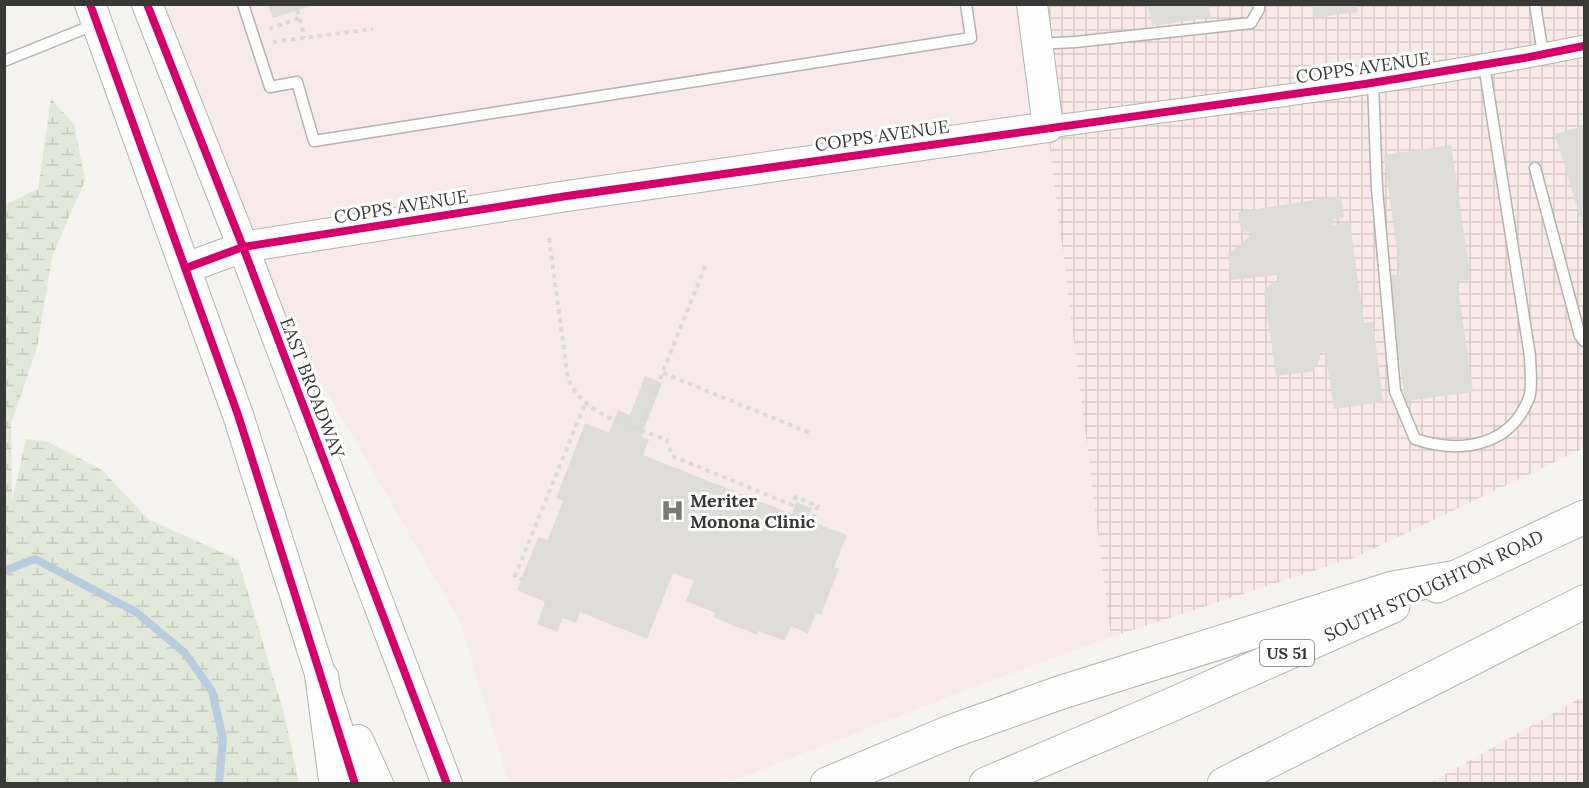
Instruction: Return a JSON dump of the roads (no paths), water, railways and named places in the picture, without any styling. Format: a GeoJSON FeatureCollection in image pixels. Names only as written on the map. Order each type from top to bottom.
{"type":"FeatureCollection","features":[{"type":"Feature","properties":{"kind":"main road","name":"SOUTH STOUGHTON ROAD"},"geometry":{"type":"LineString","coordinates":[[986,783],[1171,705],[1457,577],[1584,517]]}},
{"type":"Feature","properties":{"kind":"main road"},"geometry":{"type":"LineString","coordinates":[[827,783],[951,732],[1059,693],[1393,588],[1457,577]]}},
{"type":"Feature","properties":{"kind":"main road"},"geometry":{"type":"LineString","coordinates":[[1224,783],[1584,602]]}},
{"type":"Feature","properties":{"kind":"main road"},"geometry":{"type":"LineString","coordinates":[[322,678],[336,783]]}},
{"type":"Feature","properties":{"kind":"street","name":"EAST BROADWAY"},"geometry":{"type":"LineString","coordinates":[[147,4],[243,247],[447,783]]}},
{"type":"Feature","properties":{"kind":"street"},"geometry":{"type":"LineString","coordinates":[[1032,4],[1048,127]]}},
{"type":"Feature","properties":{"kind":"street"},"geometry":{"type":"LineString","coordinates":[[94,14],[238,415],[355,783]]}},
{"type":"Feature","properties":{"kind":"street","name":"COPPS AVENUE"},"geometry":{"type":"LineString","coordinates":[[186,268],[243,247],[567,196],[1373,82],[1484,65],[1584,46]]}},
{"type":"Feature","properties":{"kind":"street"},"geometry":{"type":"LineString","coordinates":[[322,678],[357,738],[378,783]]}},
{"type":"Feature","properties":{"kind":"lane"},"geometry":{"type":"LineString","coordinates":[[243,4],[270,87],[297,82],[314,141],[971,38],[966,4]]}},
{"type":"Feature","properties":{"kind":"lane"},"geometry":{"type":"LineString","coordinates":[[1037,44],[1251,23],[1259,9],[1258,4]]}},
{"type":"Feature","properties":{"kind":"lane"},"geometry":{"type":"LineString","coordinates":[[1535,4],[1544,54]]}},
{"type":"Feature","properties":{"kind":"lane"},"geometry":{"type":"LineString","coordinates":[[4,62],[94,14]]}},
{"type":"Feature","properties":{"kind":"lane"},"geometry":{"type":"LineString","coordinates":[[1373,82],[1377,189],[1395,391],[1415,439],[1434,446],[1462,447],[1489,442],[1516,422],[1530,396],[1530,356],[1484,65]]}},
{"type":"Feature","properties":{"kind":"lane"},"geometry":{"type":"LineString","coordinates":[[1535,168],[1580,336],[1584,341]]}},
{"type":"Feature","properties":{"kind":"waterway"},"geometry":{"type":"LineString","coordinates":[[4,571],[35,559],[136,612],[185,653],[212,691],[223,739],[219,784]]}},
{"type":"Feature","properties":{"kind":"place","name":"Meriter Monona Clinic"},"geometry":{"type":"Point","coordinates":[672,511]}}]}
